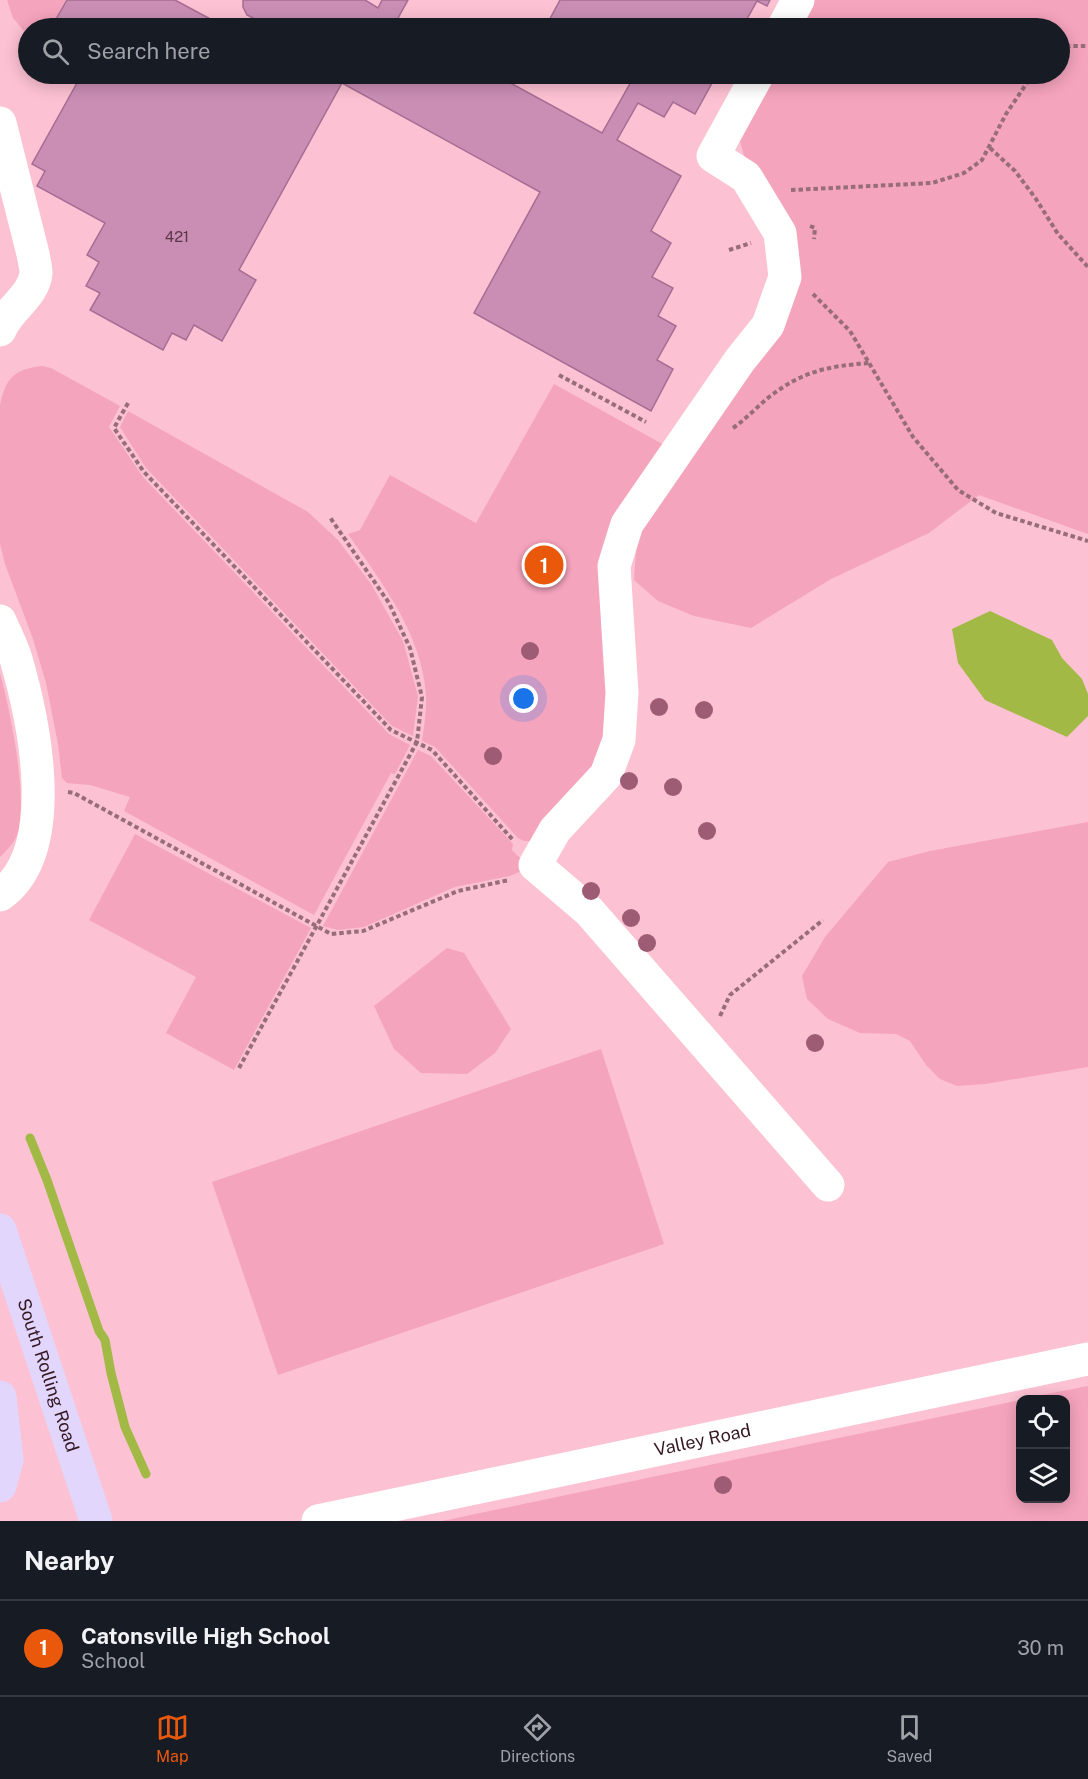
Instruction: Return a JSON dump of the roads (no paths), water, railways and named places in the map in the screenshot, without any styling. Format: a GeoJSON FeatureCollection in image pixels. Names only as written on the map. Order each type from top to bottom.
{"type":"FeatureCollection","features":[{"type":"Feature","properties":{"kind":"main road","name":"South Rolling Road"},"geometry":{"type":"LineString","coordinates":[[0,1230],[96,1521]]}},
{"type":"Feature","properties":{"kind":"main road"},"geometry":{"type":"LineString","coordinates":[[0,1396],[7,1460],[0,1486]]}},
{"type":"Feature","properties":{"kind":"street"},"geometry":{"type":"LineString","coordinates":[[788,18],[798,0]]}},
{"type":"Feature","properties":{"kind":"street"},"geometry":{"type":"LineString","coordinates":[[753,84],[713,156],[746,177],[780,233],[785,277],[768,326],[740,360],[627,525],[614,566],[622,693],[619,740],[606,775],[555,830],[535,865],[589,911],[828,1185]]}},
{"type":"Feature","properties":{"kind":"street"},"geometry":{"type":"LineString","coordinates":[[0,123],[36,274],[28,292],[1,323]]}},
{"type":"Feature","properties":{"kind":"street"},"geometry":{"type":"LineString","coordinates":[[0,621],[15,658],[33,738],[39,788],[36,836],[23,869],[0,896]]}},
{"type":"Feature","properties":{"kind":"street","name":"Valley Road"},"geometry":{"type":"LineString","coordinates":[[318,1521],[1088,1359]]}},
{"type":"Feature","properties":{"kind":"waterway"},"geometry":{"type":"LineString","coordinates":[[30,1138],[47,1180],[99,1331],[105,1340],[125,1427],[146,1474]]}},
{"type":"Feature","properties":{"kind":"place","name":"Catonsville High School"},"geometry":{"type":"Point","coordinates":[544,565]}}]}
